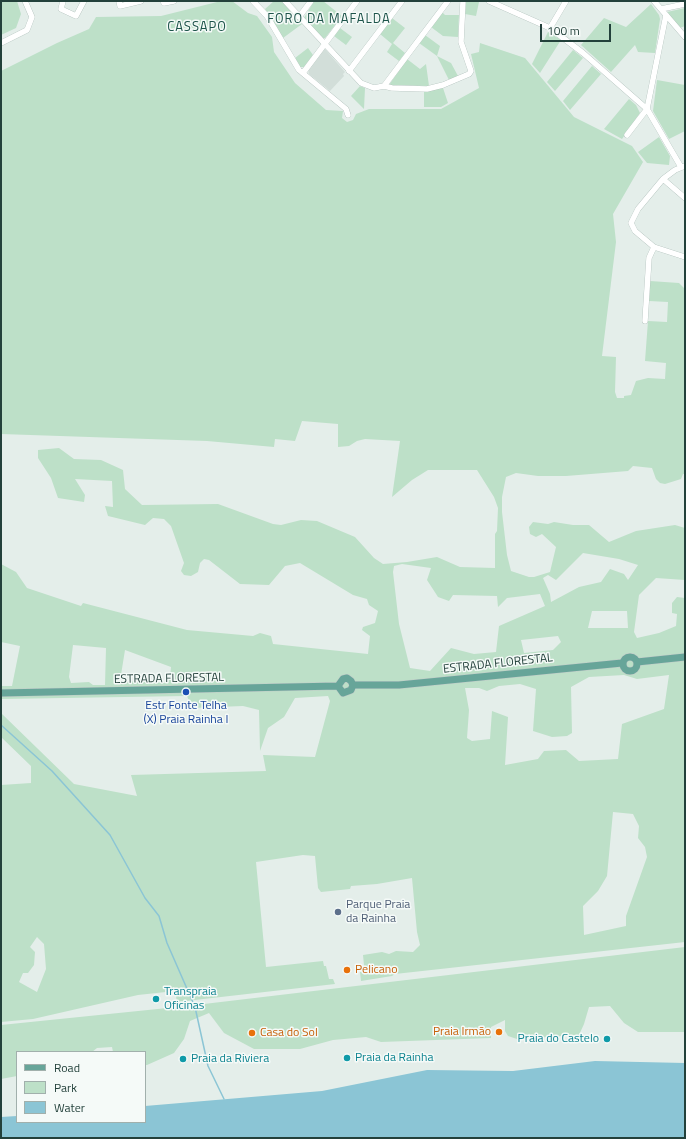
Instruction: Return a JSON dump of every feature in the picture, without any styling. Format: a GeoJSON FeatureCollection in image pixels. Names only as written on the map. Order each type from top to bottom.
{"type":"FeatureCollection","features":[{"type":"Feature","properties":{"kind":"main road"},"geometry":{"type":"LineString","coordinates":[[630,657],[634,658],[637,662],[636,668],[629,672],[625,670],[622,663],[630,657]]}},
{"type":"Feature","properties":{"kind":"main road"},"geometry":{"type":"LineString","coordinates":[[637,662],[685,657]]}},
{"type":"Feature","properties":{"kind":"main road","name":"ESTRADA FLORESTAL"},"geometry":{"type":"LineString","coordinates":[[1,693],[338,686],[340,692],[343,693],[351,690],[353,685],[399,685],[622,663]]}},
{"type":"Feature","properties":{"kind":"street"},"geometry":{"type":"LineString","coordinates":[[1,44],[27,30],[32,17],[25,1]]}},
{"type":"Feature","properties":{"kind":"street"},"geometry":{"type":"LineString","coordinates":[[63,1],[61,10],[76,16],[84,1]]}},
{"type":"Feature","properties":{"kind":"street"},"geometry":{"type":"LineString","coordinates":[[119,1],[120,6],[140,1]]}},
{"type":"Feature","properties":{"kind":"street"},"geometry":{"type":"LineString","coordinates":[[163,1],[164,3],[174,1]]}},
{"type":"Feature","properties":{"kind":"street"},"geometry":{"type":"LineString","coordinates":[[254,1],[267,16],[297,67],[346,109],[348,115]]}},
{"type":"Feature","properties":{"kind":"street"},"geometry":{"type":"LineString","coordinates":[[285,1],[349,71],[364,85],[374,88],[384,86],[392,88],[432,88],[469,74],[470,69],[461,38],[463,1]]}},
{"type":"Feature","properties":{"kind":"street"},"geometry":{"type":"LineString","coordinates":[[299,17],[311,1]]}},
{"type":"Feature","properties":{"kind":"street"},"geometry":{"type":"LineString","coordinates":[[303,73],[357,1]]}},
{"type":"Feature","properties":{"kind":"street"},"geometry":{"type":"LineString","coordinates":[[349,71],[402,1]]}},
{"type":"Feature","properties":{"kind":"street"},"geometry":{"type":"LineString","coordinates":[[384,86],[448,1]]}},
{"type":"Feature","properties":{"kind":"street"},"geometry":{"type":"LineString","coordinates":[[489,1],[550,28],[583,53],[647,109],[683,166],[663,179],[638,209],[631,223],[635,231],[654,247],[685,257]]}},
{"type":"Feature","properties":{"kind":"street"},"geometry":{"type":"LineString","coordinates":[[550,28],[566,1]]}},
{"type":"Feature","properties":{"kind":"street"},"geometry":{"type":"LineString","coordinates":[[654,1],[685,37]]}},
{"type":"Feature","properties":{"kind":"street"},"geometry":{"type":"LineString","coordinates":[[661,9],[685,4]]}},
{"type":"Feature","properties":{"kind":"street"},"geometry":{"type":"LineString","coordinates":[[627,135],[647,109],[666,15]]}},
{"type":"Feature","properties":{"kind":"street"},"geometry":{"type":"LineString","coordinates":[[663,179],[685,198]]}},
{"type":"Feature","properties":{"kind":"street"},"geometry":{"type":"LineString","coordinates":[[645,321],[649,258],[654,247]]}},
{"type":"Feature","properties":{"kind":"shaded area"},"geometry":{"type":"Polygon","coordinates":[[[324,48],[345,72],[343,74],[344,76],[330,91],[309,74],[308,70],[324,48]]]}},
{"type":"Feature","properties":{"kind":"green space"},"geometry":{"type":"Polygon","coordinates":[[[1,1],[17,1],[21,14],[16,28],[1,35],[1,1]]]}},
{"type":"Feature","properties":{"kind":"green space"},"geometry":{"type":"Polygon","coordinates":[[[221,1],[232,1],[248,13],[257,16],[272,37],[274,52],[295,83],[326,110],[343,111],[342,118],[347,122],[353,120],[356,114],[369,109],[441,109],[479,88],[471,54],[479,52],[480,43],[525,58],[574,117],[632,146],[643,162],[613,214],[616,242],[602,356],[616,357],[615,392],[617,398],[624,398],[624,396],[631,395],[636,381],[648,378],[665,379],[666,363],[645,361],[648,321],[667,322],[668,302],[649,301],[650,281],[679,283],[684,288],[685,474],[683,474],[681,479],[665,484],[660,483],[656,479],[652,468],[633,466],[628,471],[566,476],[538,476],[516,473],[506,477],[502,497],[502,512],[507,555],[511,571],[529,577],[550,572],[556,547],[542,534],[536,537],[530,534],[529,527],[533,522],[589,525],[609,542],[636,531],[675,525],[685,528],[685,580],[656,578],[639,595],[634,632],[637,638],[659,633],[676,626],[677,614],[672,613],[672,603],[677,597],[685,598],[685,942],[395,974],[392,976],[361,981],[360,972],[363,972],[365,975],[363,955],[382,952],[389,954],[396,951],[413,952],[420,945],[417,932],[412,878],[377,884],[351,886],[350,889],[321,892],[318,888],[315,856],[303,855],[256,862],[266,967],[323,961],[324,966],[326,966],[329,979],[333,979],[335,984],[177,1002],[175,991],[138,995],[33,1019],[1,1022],[1,785],[31,783],[31,766],[1,737],[1,713],[74,784],[137,796],[131,775],[266,771],[263,755],[315,757],[330,701],[328,696],[295,698],[284,717],[268,728],[260,751],[259,710],[243,706],[192,708],[187,696],[1,699],[1,686],[12,686],[20,646],[1,642],[1,564],[16,572],[27,588],[81,606],[83,603],[187,630],[253,636],[260,633],[271,636],[273,644],[368,654],[370,636],[362,630],[363,627],[375,623],[378,611],[369,605],[367,599],[353,595],[300,563],[285,566],[269,585],[240,584],[209,560],[204,559],[200,563],[198,572],[191,576],[184,575],[181,571],[184,563],[171,526],[164,519],[153,518],[145,525],[108,516],[105,506],[113,507],[112,481],[75,479],[85,495],[84,502],[58,498],[51,478],[38,458],[38,450],[59,448],[74,459],[101,460],[123,470],[125,489],[142,505],[218,504],[273,524],[281,525],[301,520],[317,521],[355,537],[374,558],[383,564],[437,557],[460,567],[495,568],[495,534],[497,531],[498,508],[494,497],[477,470],[428,470],[412,480],[392,497],[400,441],[365,439],[357,441],[349,446],[338,447],[338,424],[302,421],[295,441],[275,439],[274,447],[207,441],[1,434],[1,71],[89,29],[96,17],[161,16],[221,1]],[[583,553],[556,580],[548,575],[543,578],[550,594],[551,602],[579,587],[601,582],[610,569],[624,574],[628,580],[638,565],[619,559],[583,553]],[[402,564],[394,566],[393,572],[399,624],[410,668],[430,671],[451,648],[474,654],[496,652],[499,626],[545,606],[540,594],[507,598],[498,607],[497,596],[453,595],[449,601],[438,597],[427,580],[431,568],[402,564]],[[592,611],[588,628],[628,628],[627,611],[592,611]],[[558,636],[521,640],[524,653],[553,650],[561,642],[558,636]],[[73,645],[69,677],[71,683],[89,682],[93,685],[105,685],[106,648],[73,645]],[[125,650],[120,681],[167,683],[170,678],[171,667],[125,650]],[[624,675],[589,677],[571,687],[572,733],[567,736],[552,737],[533,731],[536,689],[520,684],[499,686],[487,691],[479,688],[465,688],[469,710],[467,738],[472,741],[490,739],[492,711],[508,717],[505,765],[538,759],[544,751],[566,750],[579,761],[618,759],[622,724],[664,709],[669,675],[637,679],[624,675]],[[613,812],[607,876],[598,891],[583,906],[584,935],[626,926],[626,916],[647,857],[645,847],[638,838],[639,826],[633,814],[613,812]],[[37,937],[30,947],[35,952],[34,965],[28,973],[23,973],[19,982],[37,992],[46,969],[44,944],[37,937]]]}},
{"type":"Feature","properties":{"kind":"green space"},"geometry":{"type":"Polygon","coordinates":[[[274,1],[282,1],[302,24],[283,38],[265,9],[274,1]]]}},
{"type":"Feature","properties":{"kind":"green space"},"geometry":{"type":"Polygon","coordinates":[[[314,1],[323,1],[342,16],[325,38],[322,38],[304,18],[314,1]]]}},
{"type":"Feature","properties":{"kind":"green space"},"geometry":{"type":"Polygon","coordinates":[[[466,1],[479,2],[476,16],[465,14],[466,1]]]}},
{"type":"Feature","properties":{"kind":"green space"},"geometry":{"type":"Polygon","coordinates":[[[651,4],[659,15],[660,19],[655,53],[638,52],[635,45],[611,72],[581,45],[604,18],[626,27],[651,4]]]}},
{"type":"Feature","properties":{"kind":"green space"},"geometry":{"type":"Polygon","coordinates":[[[685,8],[685,26],[680,28],[667,12],[685,8]]]}},
{"type":"Feature","properties":{"kind":"green space"},"geometry":{"type":"Polygon","coordinates":[[[442,12],[445,15],[459,15],[458,37],[443,36],[431,27],[442,12]]]}},
{"type":"Feature","properties":{"kind":"green space"},"geometry":{"type":"Polygon","coordinates":[[[392,18],[405,28],[393,43],[405,53],[399,61],[387,52],[392,44],[380,34],[392,18]]]}},
{"type":"Feature","properties":{"kind":"green space"},"geometry":{"type":"Polygon","coordinates":[[[340,28],[352,37],[346,45],[334,36],[340,28]]]}},
{"type":"Feature","properties":{"kind":"green space"},"geometry":{"type":"Polygon","coordinates":[[[548,32],[561,40],[540,73],[532,64],[548,32]]]}},
{"type":"Feature","properties":{"kind":"green space"},"geometry":{"type":"Polygon","coordinates":[[[425,35],[440,46],[437,56],[419,43],[425,35]]]}},
{"type":"Feature","properties":{"kind":"green space"},"geometry":{"type":"Polygon","coordinates":[[[308,48],[313,55],[304,67],[300,67],[295,58],[308,48]]]}},
{"type":"Feature","properties":{"kind":"green space"},"geometry":{"type":"Polygon","coordinates":[[[573,50],[583,58],[555,91],[547,82],[573,50]]]}},
{"type":"Feature","properties":{"kind":"green space"},"geometry":{"type":"Polygon","coordinates":[[[437,56],[451,63],[458,76],[449,80],[437,56]]]}},
{"type":"Feature","properties":{"kind":"green space"},"geometry":{"type":"Polygon","coordinates":[[[407,59],[420,69],[426,64],[429,86],[389,85],[407,59]]]}},
{"type":"Feature","properties":{"kind":"green space"},"geometry":{"type":"Polygon","coordinates":[[[592,66],[601,74],[570,110],[563,101],[592,66]]]}},
{"type":"Feature","properties":{"kind":"green space"},"geometry":{"type":"Polygon","coordinates":[[[657,80],[685,85],[685,131],[669,139],[653,111],[657,80]]]}},
{"type":"Feature","properties":{"kind":"green space"},"geometry":{"type":"Polygon","coordinates":[[[360,86],[365,88],[364,109],[351,96],[360,86]]]}},
{"type":"Feature","properties":{"kind":"green space"},"geometry":{"type":"Polygon","coordinates":[[[443,88],[448,103],[441,107],[424,107],[424,91],[443,88]]]}},
{"type":"Feature","properties":{"kind":"green space"},"geometry":{"type":"Polygon","coordinates":[[[629,99],[636,105],[640,113],[622,139],[604,129],[629,99]]]}},
{"type":"Feature","properties":{"kind":"green space"},"geometry":{"type":"Polygon","coordinates":[[[659,137],[670,156],[669,165],[647,163],[638,152],[659,137]]]}},
{"type":"Feature","properties":{"kind":"green space"},"geometry":{"type":"Polygon","coordinates":[[[685,947],[685,1032],[638,1032],[624,1023],[610,1006],[589,1007],[579,1035],[517,1039],[508,1036],[505,1031],[505,1020],[491,1027],[491,1038],[381,1042],[366,1037],[333,1040],[300,1049],[254,1049],[224,1033],[209,1013],[190,1021],[184,1039],[174,1053],[147,1065],[146,1051],[113,1051],[112,1047],[97,1048],[93,1051],[16,1051],[16,1076],[1,1079],[1,1025],[187,1006],[685,947]]]}},
{"type":"Feature","properties":{"kind":"water"},"geometry":{"type":"Polygon","coordinates":[[[595,1061],[685,1063],[685,1138],[1,1138],[1,1117],[16,1116],[16,1123],[146,1123],[146,1106],[322,1091],[427,1070],[513,1071],[595,1061]]]}},
{"type":"Feature","properties":{"kind":"waterway"},"geometry":{"type":"LineString","coordinates":[[1,725],[52,771],[110,835],[145,898],[159,916],[167,943],[195,1007],[208,1066],[224,1099]]}},
{"type":"Feature","properties":{"kind":"place","name":"Estr Fonte Telha (X) Praia Rainha I"},"geometry":{"type":"Point","coordinates":[186,692]}},
{"type":"Feature","properties":{"kind":"place","name":"Parque Praia da Rainha"},"geometry":{"type":"Point","coordinates":[338,912]}},
{"type":"Feature","properties":{"kind":"place","name":"Pelicano"},"geometry":{"type":"Point","coordinates":[347,970]}},
{"type":"Feature","properties":{"kind":"place","name":"Transpraia Oficinas"},"geometry":{"type":"Point","coordinates":[156,999]}},
{"type":"Feature","properties":{"kind":"place","name":"Praia Irmão"},"geometry":{"type":"Point","coordinates":[499,1032]}},
{"type":"Feature","properties":{"kind":"place","name":"Casa do Sol"},"geometry":{"type":"Point","coordinates":[252,1033]}},
{"type":"Feature","properties":{"kind":"place","name":"Praia do Castelo"},"geometry":{"type":"Point","coordinates":[607,1039]}},
{"type":"Feature","properties":{"kind":"place","name":"Praia da Rainha"},"geometry":{"type":"Point","coordinates":[347,1058]}},
{"type":"Feature","properties":{"kind":"place","name":"Praia da Riviera"},"geometry":{"type":"Point","coordinates":[183,1059]}},
{"type":"Feature","properties":{"kind":"district","name":"FORO DA MAFALDA"},"geometry":{"type":"Point","coordinates":[329,20]}},
{"type":"Feature","properties":{"kind":"district","name":"CASSAPO"},"geometry":{"type":"Point","coordinates":[197,28]}}]}
